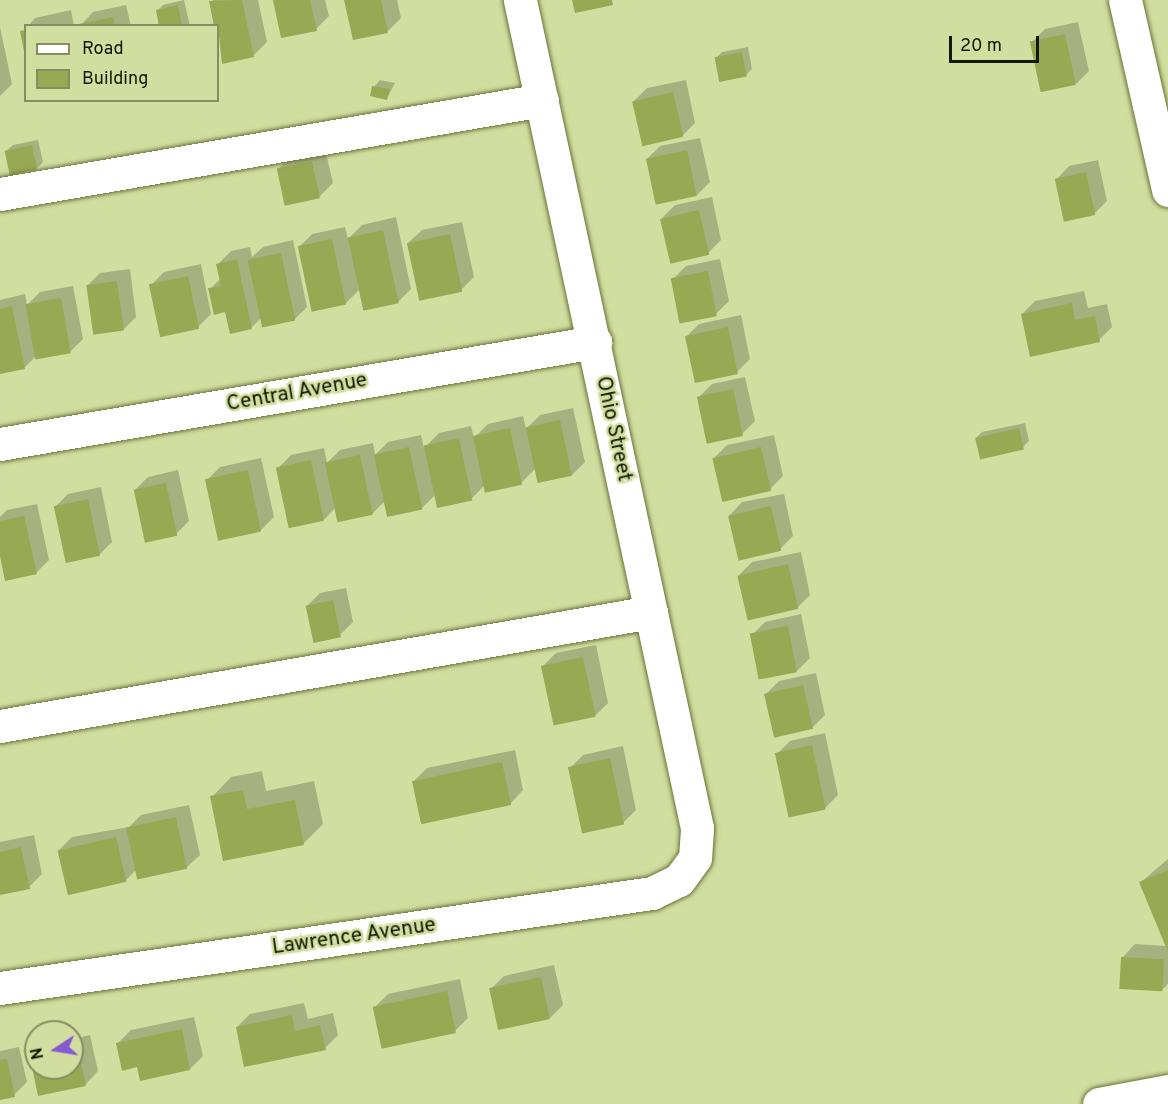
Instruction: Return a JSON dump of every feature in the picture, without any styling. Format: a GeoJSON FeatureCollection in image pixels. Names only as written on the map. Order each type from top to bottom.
{"type":"FeatureCollection","features":[{"type":"Feature","properties":{"kind":"street","name":"Ohio Street"},"geometry":{"type":"LineString","coordinates":[[520,0],[595,342],[697,828],[695,858]]}},
{"type":"Feature","properties":{"kind":"street"},"geometry":{"type":"LineString","coordinates":[[1125,0],[1168,190]]}},
{"type":"Feature","properties":{"kind":"street"},"geometry":{"type":"LineString","coordinates":[[0,194],[542,100]]}},
{"type":"Feature","properties":{"kind":"street","name":"Central Avenue"},"geometry":{"type":"LineString","coordinates":[[0,444],[595,342]]}},
{"type":"Feature","properties":{"kind":"street"},"geometry":{"type":"LineString","coordinates":[[0,726],[651,612]]}},
{"type":"Feature","properties":{"kind":"street","name":"Lawrence Avenue"},"geometry":{"type":"LineString","coordinates":[[0,988],[652,893],[679,880],[695,858]]}},
{"type":"Feature","properties":{"kind":"street"},"geometry":{"type":"LineString","coordinates":[[1099,1104],[1168,1091]]}},
{"type":"Feature","properties":{"kind":"building"},"geometry":{"type":"Polygon","coordinates":[[[242,0],[254,57],[222,64],[219,24],[214,24],[209,1],[242,0]]]}},
{"type":"Feature","properties":{"kind":"building"},"geometry":{"type":"Polygon","coordinates":[[[273,0],[310,0],[317,31],[281,38],[273,0]]]}},
{"type":"Feature","properties":{"kind":"building"},"geometry":{"type":"Polygon","coordinates":[[[344,0],[381,0],[388,33],[353,40],[344,0]]]}},
{"type":"Feature","properties":{"kind":"building"},"geometry":{"type":"Polygon","coordinates":[[[572,0],[612,0],[613,5],[575,13],[572,0]]]}},
{"type":"Feature","properties":{"kind":"building"},"geometry":{"type":"Polygon","coordinates":[[[178,5],[182,24],[159,24],[156,10],[178,5]]]}},
{"type":"Feature","properties":{"kind":"building"},"geometry":{"type":"Polygon","coordinates":[[[113,17],[115,24],[79,24],[113,17]]]}},
{"type":"Feature","properties":{"kind":"building"},"geometry":{"type":"Polygon","coordinates":[[[24,30],[24,51],[20,31],[24,30]]]}},
{"type":"Feature","properties":{"kind":"building"},"geometry":{"type":"Polygon","coordinates":[[[1065,34],[1076,85],[1041,92],[1030,41],[1065,34]]]}},
{"type":"Feature","properties":{"kind":"building"},"geometry":{"type":"Polygon","coordinates":[[[742,52],[747,77],[719,82],[715,57],[742,52]]]}},
{"type":"Feature","properties":{"kind":"building"},"geometry":{"type":"Polygon","coordinates":[[[372,86],[390,89],[387,100],[370,96],[372,86]]]}},
{"type":"Feature","properties":{"kind":"building"},"geometry":{"type":"Polygon","coordinates":[[[673,92],[683,137],[642,146],[632,101],[673,92]]]}},
{"type":"Feature","properties":{"kind":"building"},"geometry":{"type":"Polygon","coordinates":[[[32,145],[37,169],[10,175],[5,151],[32,145]]]}},
{"type":"Feature","properties":{"kind":"building"},"geometry":{"type":"Polygon","coordinates":[[[687,150],[697,196],[656,205],[646,159],[687,150]]]}},
{"type":"Feature","properties":{"kind":"building"},"geometry":{"type":"Polygon","coordinates":[[[312,161],[320,198],[285,206],[277,168],[312,161]]]}},
{"type":"Feature","properties":{"kind":"building"},"geometry":{"type":"Polygon","coordinates":[[[1086,172],[1095,215],[1064,222],[1055,179],[1086,172]]]}},
{"type":"Feature","properties":{"kind":"building"},"geometry":{"type":"Polygon","coordinates":[[[699,210],[709,255],[670,264],[660,219],[699,210]]]}},
{"type":"Feature","properties":{"kind":"building"},"geometry":{"type":"Polygon","coordinates":[[[383,230],[399,303],[363,311],[348,237],[383,230]]]}},
{"type":"Feature","properties":{"kind":"building"},"geometry":{"type":"Polygon","coordinates":[[[450,234],[462,292],[419,301],[407,243],[450,234]]]}},
{"type":"Feature","properties":{"kind":"building"},"geometry":{"type":"Polygon","coordinates":[[[332,239],[346,305],[312,312],[298,246],[332,239]]]}},
{"type":"Feature","properties":{"kind":"building"},"geometry":{"type":"Polygon","coordinates":[[[281,253],[295,320],[262,328],[248,260],[281,253]]]}},
{"type":"Feature","properties":{"kind":"building"},"geometry":{"type":"Polygon","coordinates":[[[237,259],[252,329],[230,334],[225,312],[214,315],[208,288],[221,286],[216,264],[237,259]]]}},
{"type":"Feature","properties":{"kind":"building"},"geometry":{"type":"Polygon","coordinates":[[[708,271],[717,316],[679,323],[671,278],[708,271]]]}},
{"type":"Feature","properties":{"kind":"building"},"geometry":{"type":"Polygon","coordinates":[[[188,276],[199,329],[160,337],[149,284],[188,276]]]}},
{"type":"Feature","properties":{"kind":"building"},"geometry":{"type":"Polygon","coordinates":[[[117,281],[124,331],[93,335],[86,285],[117,281]]]}},
{"type":"Feature","properties":{"kind":"building"},"geometry":{"type":"Polygon","coordinates":[[[61,298],[71,353],[35,359],[26,304],[61,298]]]}},
{"type":"Feature","properties":{"kind":"building"},"geometry":{"type":"Polygon","coordinates":[[[1072,303],[1075,320],[1095,316],[1100,342],[1030,357],[1021,314],[1072,303]]]}},
{"type":"Feature","properties":{"kind":"building"},"geometry":{"type":"Polygon","coordinates":[[[12,306],[25,369],[0,374],[0,309],[12,306]]]}},
{"type":"Feature","properties":{"kind":"building"},"geometry":{"type":"Polygon","coordinates":[[[728,327],[738,374],[695,383],[685,336],[728,327]]]}},
{"type":"Feature","properties":{"kind":"building"},"geometry":{"type":"Polygon","coordinates":[[[733,389],[743,436],[707,444],[697,397],[733,389]]]}},
{"type":"Feature","properties":{"kind":"building"},"geometry":{"type":"Polygon","coordinates":[[[560,420],[572,476],[538,483],[526,427],[560,420]]]}},
{"type":"Feature","properties":{"kind":"building"},"geometry":{"type":"Polygon","coordinates":[[[510,428],[522,485],[485,493],[473,436],[510,428]]]}},
{"type":"Feature","properties":{"kind":"building"},"geometry":{"type":"Polygon","coordinates":[[[1019,428],[1024,449],[980,460],[975,438],[1019,428]]]}},
{"type":"Feature","properties":{"kind":"building"},"geometry":{"type":"Polygon","coordinates":[[[459,438],[472,501],[437,508],[424,445],[459,438]]]}},
{"type":"Feature","properties":{"kind":"building"},"geometry":{"type":"Polygon","coordinates":[[[409,447],[422,510],[387,517],[374,454],[409,447]]]}},
{"type":"Feature","properties":{"kind":"building"},"geometry":{"type":"Polygon","coordinates":[[[761,447],[771,491],[722,502],[712,458],[761,447]]]}},
{"type":"Feature","properties":{"kind":"building"},"geometry":{"type":"Polygon","coordinates":[[[360,455],[373,515],[337,522],[325,462],[360,455]]]}},
{"type":"Feature","properties":{"kind":"building"},"geometry":{"type":"Polygon","coordinates":[[[311,460],[324,521],[289,528],[276,467],[311,460]]]}},
{"type":"Feature","properties":{"kind":"building"},"geometry":{"type":"Polygon","coordinates":[[[248,470],[261,532],[218,541],[205,479],[248,470]]]}},
{"type":"Feature","properties":{"kind":"building"},"geometry":{"type":"Polygon","coordinates":[[[166,483],[177,536],[145,543],[134,490],[166,483]]]}},
{"type":"Feature","properties":{"kind":"building"},"geometry":{"type":"Polygon","coordinates":[[[88,499],[100,556],[66,563],[54,506],[88,499]]]}},
{"type":"Feature","properties":{"kind":"building"},"geometry":{"type":"Polygon","coordinates":[[[771,506],[781,551],[738,561],[728,516],[771,506]]]}},
{"type":"Feature","properties":{"kind":"building"},"geometry":{"type":"Polygon","coordinates":[[[24,516],[37,574],[5,581],[0,556],[0,521],[24,516]]]}},
{"type":"Feature","properties":{"kind":"building"},"geometry":{"type":"Polygon","coordinates":[[[788,564],[798,609],[748,621],[737,576],[788,564]]]}},
{"type":"Feature","properties":{"kind":"building"},"geometry":{"type":"Polygon","coordinates":[[[333,600],[341,637],[314,643],[306,606],[333,600]]]}},
{"type":"Feature","properties":{"kind":"building"},"geometry":{"type":"Polygon","coordinates":[[[788,626],[797,672],[759,680],[750,633],[788,626]]]}},
{"type":"Feature","properties":{"kind":"building"},"geometry":{"type":"Polygon","coordinates":[[[583,657],[596,717],[554,726],[541,666],[583,657]]]}},
{"type":"Feature","properties":{"kind":"building"},"geometry":{"type":"Polygon","coordinates":[[[803,685],[813,729],[774,738],[764,694],[803,685]]]}},
{"type":"Feature","properties":{"kind":"building"},"geometry":{"type":"Polygon","coordinates":[[[812,745],[826,810],[789,817],[775,753],[812,745]]]}},
{"type":"Feature","properties":{"kind":"building"},"geometry":{"type":"Polygon","coordinates":[[[610,758],[624,825],[582,833],[568,767],[610,758]]]}},
{"type":"Feature","properties":{"kind":"building"},"geometry":{"type":"Polygon","coordinates":[[[502,762],[511,805],[421,824],[412,781],[502,762]]]}},
{"type":"Feature","properties":{"kind":"building"},"geometry":{"type":"Polygon","coordinates":[[[243,790],[247,809],[295,800],[304,845],[223,861],[210,796],[243,790]]]}},
{"type":"Feature","properties":{"kind":"building"},"geometry":{"type":"Polygon","coordinates":[[[176,817],[187,869],[137,879],[126,828],[176,817]]]}},
{"type":"Feature","properties":{"kind":"building"},"geometry":{"type":"Polygon","coordinates":[[[116,837],[126,882],[68,895],[58,850],[116,837]]]}},
{"type":"Feature","properties":{"kind":"building"},"geometry":{"type":"Polygon","coordinates":[[[21,847],[30,889],[0,895],[0,852],[21,847]]]}},
{"type":"Feature","properties":{"kind":"building"},"geometry":{"type":"Polygon","coordinates":[[[1168,870],[1168,952],[1139,882],[1168,870]]]}},
{"type":"Feature","properties":{"kind":"building"},"geometry":{"type":"Polygon","coordinates":[[[1121,957],[1164,959],[1162,991],[1119,989],[1121,957]]]}},
{"type":"Feature","properties":{"kind":"building"},"geometry":{"type":"Polygon","coordinates":[[[541,977],[550,1019],[498,1030],[489,988],[541,977]]]}},
{"type":"Feature","properties":{"kind":"building"},"geometry":{"type":"Polygon","coordinates":[[[447,991],[456,1033],[382,1049],[373,1007],[447,991]]]}},
{"type":"Feature","properties":{"kind":"building"},"geometry":{"type":"Polygon","coordinates":[[[292,1015],[295,1031],[320,1025],[326,1050],[244,1067],[236,1027],[292,1015]]]}},
{"type":"Feature","properties":{"kind":"building"},"geometry":{"type":"Polygon","coordinates":[[[182,1029],[190,1070],[140,1081],[137,1067],[122,1071],[116,1043],[182,1029]]]}},
{"type":"Feature","properties":{"kind":"building"},"geometry":{"type":"Polygon","coordinates":[[[7,1059],[15,1097],[0,1100],[0,1060],[7,1059]]]}},
{"type":"Feature","properties":{"kind":"building"},"geometry":{"type":"Polygon","coordinates":[[[84,1076],[86,1086],[38,1096],[35,1080],[84,1080],[84,1076]]]}}]}
